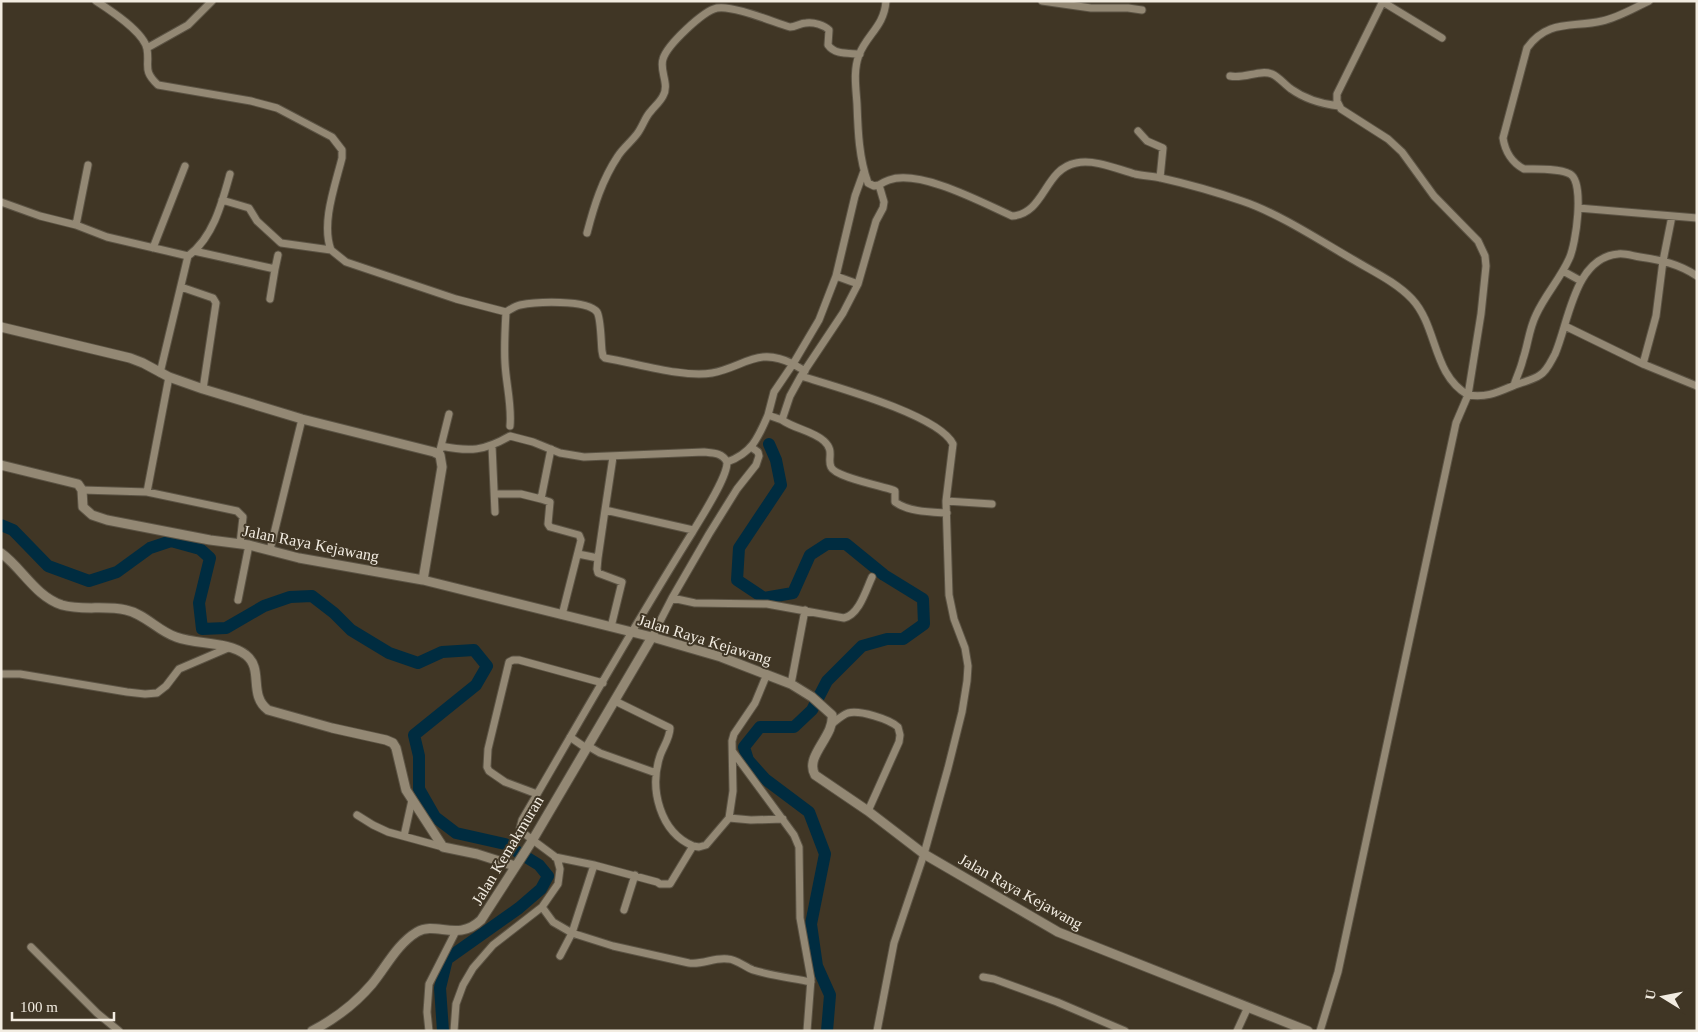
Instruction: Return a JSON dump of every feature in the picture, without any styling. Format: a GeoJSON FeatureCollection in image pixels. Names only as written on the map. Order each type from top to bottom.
{"type":"FeatureCollection","features":[{"type":"Feature","properties":{"kind":"street"},"geometry":{"type":"LineString","coordinates":[[96,1],[132,28],[147,48],[148,72],[158,84],[251,101],[277,108],[332,137],[338,143],[342,150],[342,158],[326,227],[331,250]]}},
{"type":"Feature","properties":{"kind":"street"},"geometry":{"type":"LineString","coordinates":[[147,48],[188,25],[212,1]]}},
{"type":"Feature","properties":{"kind":"street"},"geometry":{"type":"LineString","coordinates":[[727,462],[744,455],[752,446],[768,415],[774,392],[799,369],[843,313],[856,283],[876,221],[883,208],[884,202],[879,188],[868,184],[860,154],[855,79],[860,54],[881,23],[886,1]]}},
{"type":"Feature","properties":{"kind":"street"},"geometry":{"type":"LineString","coordinates":[[1042,1],[1091,8],[1142,10]]}},
{"type":"Feature","properties":{"kind":"street"},"geometry":{"type":"LineString","coordinates":[[1339,106],[1337,94],[1383,1],[1442,38]]}},
{"type":"Feature","properties":{"kind":"street"},"geometry":{"type":"LineString","coordinates":[[1514,385],[1524,359],[1530,330],[1536,314],[1571,256],[1578,208],[1577,183],[1573,176],[1563,172],[1524,169],[1509,155],[1504,144],[1503,138],[1527,48],[1532,41],[1553,27],[1602,21],[1649,1]]}},
{"type":"Feature","properties":{"kind":"street"},"geometry":{"type":"LineString","coordinates":[[587,233],[594,206],[610,169],[626,145],[639,132],[650,111],[664,94],[666,89],[662,59],[678,38],[698,19],[711,10],[717,8],[730,9],[790,27],[805,22],[823,25],[829,30],[828,45],[833,51],[860,54]]}},
{"type":"Feature","properties":{"kind":"street"},"geometry":{"type":"LineString","coordinates":[[1230,76],[1239,78],[1255,73],[1272,74],[1293,90],[1314,101],[1339,106],[1388,139],[1402,152],[1434,196],[1478,241],[1485,256],[1486,266],[1481,314],[1468,395],[1454,431],[1338,972],[1320,1031]]}},
{"type":"Feature","properties":{"kind":"street"},"geometry":{"type":"LineString","coordinates":[[1138,131],[1147,141],[1163,148],[1160,178]]}},
{"type":"Feature","properties":{"kind":"street"},"geometry":{"type":"LineString","coordinates":[[879,188],[890,179],[923,180],[947,188],[1012,216],[1019,216],[1026,213],[1036,204],[1056,173],[1076,163],[1092,162],[1160,178],[1242,201],[1264,210],[1400,288],[1413,300],[1423,318],[1440,362],[1451,382],[1460,391],[1468,395],[1480,397],[1492,395],[1540,375],[1547,368],[1567,327],[1569,310],[1581,281],[1600,259],[1619,253],[1663,261],[1686,268],[1697,276]]}},
{"type":"Feature","properties":{"kind":"street"},"geometry":{"type":"LineString","coordinates":[[76,225],[88,165]]}},
{"type":"Feature","properties":{"kind":"street"},"geometry":{"type":"LineString","coordinates":[[153,248],[185,166]]}},
{"type":"Feature","properties":{"kind":"street"},"geometry":{"type":"LineString","coordinates":[[782,420],[799,369],[839,277],[855,196],[864,171]]}},
{"type":"Feature","properties":{"kind":"street"},"geometry":{"type":"LineString","coordinates":[[160,373],[188,256],[194,251],[213,224],[230,174]]}},
{"type":"Feature","properties":{"kind":"street"},"geometry":{"type":"LineString","coordinates":[[222,200],[249,208],[257,221],[281,243],[331,250],[346,262],[456,299],[506,312],[518,305],[535,302],[556,302],[588,306],[597,312],[604,357],[689,374],[715,372],[754,358],[776,356],[799,369],[900,409],[939,430],[950,439],[953,448],[947,513],[950,595],[954,619],[965,648],[968,666],[962,712],[924,854],[894,943],[877,1031]]}},
{"type":"Feature","properties":{"kind":"street"},"geometry":{"type":"LineString","coordinates":[[1,202],[108,237],[188,256]]}},
{"type":"Feature","properties":{"kind":"street"},"geometry":{"type":"LineString","coordinates":[[1578,208],[1697,218]]}},
{"type":"Feature","properties":{"kind":"street"},"geometry":{"type":"LineString","coordinates":[[1643,364],[1656,316],[1663,261],[1672,216]]}},
{"type":"Feature","properties":{"kind":"street"},"geometry":{"type":"LineString","coordinates":[[194,251],[275,269]]}},
{"type":"Feature","properties":{"kind":"street"},"geometry":{"type":"LineString","coordinates":[[270,299],[278,255]]}},
{"type":"Feature","properties":{"kind":"street"},"geometry":{"type":"LineString","coordinates":[[1563,271],[1581,281]]}},
{"type":"Feature","properties":{"kind":"street"},"geometry":{"type":"LineString","coordinates":[[839,277],[856,283]]}},
{"type":"Feature","properties":{"kind":"street"},"geometry":{"type":"LineString","coordinates":[[181,287],[213,298],[216,303],[203,390]]}},
{"type":"Feature","properties":{"kind":"street"},"geometry":{"type":"LineString","coordinates":[[506,312],[505,364],[511,411],[510,426]]}},
{"type":"Feature","properties":{"kind":"street"},"geometry":{"type":"LineString","coordinates":[[1,327],[130,358],[169,377],[203,390],[434,452],[470,450],[492,446],[510,436],[574,456],[613,457],[713,453],[723,456],[727,462],[726,472],[707,508],[522,820],[520,828],[532,840],[555,857],[559,863],[558,884],[542,907],[493,945],[473,968],[463,985],[456,1004],[454,1031]]}},
{"type":"Feature","properties":{"kind":"street"},"geometry":{"type":"LineString","coordinates":[[1567,327],[1643,364],[1697,386]]}},
{"type":"Feature","properties":{"kind":"street"},"geometry":{"type":"LineString","coordinates":[[147,492],[169,377]]}},
{"type":"Feature","properties":{"kind":"street"},"geometry":{"type":"LineString","coordinates":[[423,580],[442,467],[440,451],[449,414]]}},
{"type":"Feature","properties":{"kind":"street"},"geometry":{"type":"LineString","coordinates":[[768,415],[824,441],[830,450],[830,466],[834,470],[858,480],[895,490],[895,502],[916,511],[947,513]]}},
{"type":"Feature","properties":{"kind":"street"},"geometry":{"type":"LineString","coordinates":[[270,550],[302,418]]}},
{"type":"Feature","properties":{"kind":"street"},"geometry":{"type":"LineString","coordinates":[[492,446],[496,512]]}},
{"type":"Feature","properties":{"kind":"street"},"geometry":{"type":"LineString","coordinates":[[651,637],[737,489],[756,464],[759,456],[752,446]]}},
{"type":"Feature","properties":{"kind":"street"},"geometry":{"type":"LineString","coordinates":[[542,499],[551,449]]}},
{"type":"Feature","properties":{"kind":"street"},"geometry":{"type":"LineString","coordinates":[[611,627],[622,582],[598,573],[596,570],[613,457]]}},
{"type":"Feature","properties":{"kind":"street"},"geometry":{"type":"LineString","coordinates":[[1,465],[78,484],[82,490],[147,492],[239,512],[244,517],[244,544],[238,600]]}},
{"type":"Feature","properties":{"kind":"street","name":"Jalan Raya Kejawang"},"geometry":{"type":"LineString","coordinates":[[82,490],[83,507],[99,518],[210,540],[244,544],[299,558],[423,580],[487,595],[722,657],[791,684],[812,697],[832,715],[832,724],[814,758],[812,770],[815,775],[868,811],[924,854],[1058,932],[1308,1031]]}},
{"type":"Feature","properties":{"kind":"street"},"geometry":{"type":"LineString","coordinates":[[495,494],[521,494],[550,502],[549,526],[580,536],[581,541],[562,616]]}},
{"type":"Feature","properties":{"kind":"street"},"geometry":{"type":"LineString","coordinates":[[949,501],[992,504]]}},
{"type":"Feature","properties":{"kind":"street"},"geometry":{"type":"LineString","coordinates":[[606,510],[693,530]]}},
{"type":"Feature","properties":{"kind":"street"},"geometry":{"type":"LineString","coordinates":[[1,553],[46,597],[62,605],[127,610],[175,637],[228,648],[248,656],[256,672],[258,698],[268,710],[393,743],[399,753],[406,790],[443,846]]}},
{"type":"Feature","properties":{"kind":"street"},"geometry":{"type":"LineString","coordinates":[[578,554],[598,558]]}},
{"type":"Feature","properties":{"kind":"street"},"geometry":{"type":"LineString","coordinates":[[672,598],[695,603],[767,604],[844,618],[849,617],[855,611],[872,577]]}},
{"type":"Feature","properties":{"kind":"street"},"geometry":{"type":"LineString","coordinates":[[791,684],[805,610]]}},
{"type":"Feature","properties":{"kind":"street","name":"Jalan Kemakmuran"},"geometry":{"type":"LineString","coordinates":[[312,1031],[334,1020],[343,1013],[371,985],[399,948],[421,930],[463,931],[476,925],[481,920],[526,850],[651,637]]}},
{"type":"Feature","properties":{"kind":"street"},"geometry":{"type":"LineString","coordinates":[[1,674],[20,674],[127,692],[156,693],[166,686],[179,669],[228,648]]}},
{"type":"Feature","properties":{"kind":"street"},"geometry":{"type":"LineString","coordinates":[[537,794],[506,782],[489,771],[486,766],[488,749],[508,662],[519,660],[602,683]]}},
{"type":"Feature","properties":{"kind":"street"},"geometry":{"type":"LineString","coordinates":[[615,701],[670,728],[670,734],[656,772],[655,791],[661,810],[674,834],[682,841],[699,847],[706,845],[729,818],[733,791],[731,765],[734,734],[755,702],[767,674]]}},
{"type":"Feature","properties":{"kind":"street"},"geometry":{"type":"LineString","coordinates":[[832,724],[841,716],[859,712],[885,720],[898,727],[899,742],[868,811]]}},
{"type":"Feature","properties":{"kind":"street"},"geometry":{"type":"LineString","coordinates":[[571,738],[600,753],[656,772]]}},
{"type":"Feature","properties":{"kind":"street"},"geometry":{"type":"LineString","coordinates":[[733,752],[783,819],[794,835],[799,847],[800,918],[811,982],[807,1031]]}},
{"type":"Feature","properties":{"kind":"street"},"geometry":{"type":"LineString","coordinates":[[404,836],[412,800]]}},
{"type":"Feature","properties":{"kind":"street"},"geometry":{"type":"LineString","coordinates":[[357,814],[388,832],[518,862]]}},
{"type":"Feature","properties":{"kind":"street"},"geometry":{"type":"LineString","coordinates":[[729,818],[751,820],[783,819]]}},
{"type":"Feature","properties":{"kind":"street"},"geometry":{"type":"LineString","coordinates":[[555,857],[635,875],[660,884],[670,884],[693,846]]}},
{"type":"Feature","properties":{"kind":"street"},"geometry":{"type":"LineString","coordinates":[[560,956],[572,933],[594,865]]}},
{"type":"Feature","properties":{"kind":"street"},"geometry":{"type":"LineString","coordinates":[[624,910],[635,875]]}},
{"type":"Feature","properties":{"kind":"street"},"geometry":{"type":"LineString","coordinates":[[542,907],[553,922],[572,933],[613,946],[688,963],[699,964],[730,959],[762,972],[811,982]]}},
{"type":"Feature","properties":{"kind":"street"},"geometry":{"type":"LineString","coordinates":[[429,1031],[427,1012],[429,984],[456,931]]}},
{"type":"Feature","properties":{"kind":"street"},"geometry":{"type":"LineString","coordinates":[[30,946],[97,1013],[119,1031]]}},
{"type":"Feature","properties":{"kind":"street"},"geometry":{"type":"LineString","coordinates":[[983,977],[994,979],[1057,1002],[1125,1031]]}},
{"type":"Feature","properties":{"kind":"street"},"geometry":{"type":"LineString","coordinates":[[1237,1031],[1248,1007]]}},
{"type":"Feature","properties":{"kind":"waterway"},"geometry":{"type":"LineString","coordinates":[[769,444],[776,460],[781,485],[739,548],[737,580],[764,598],[793,593],[810,555],[827,544],[846,544],[884,575],[923,599],[924,624],[903,639],[887,639],[862,646],[827,681],[812,710],[794,727],[760,727],[744,747],[748,760],[765,779],[809,812],[825,854],[811,924],[817,966],[830,995],[827,1031]]}},
{"type":"Feature","properties":{"kind":"waterway"},"geometry":{"type":"LineString","coordinates":[[1,525],[13,530],[48,566],[89,581],[117,572],[150,548],[171,541],[200,549],[210,558],[199,603],[202,629],[226,628],[264,606],[290,597],[312,596],[334,613],[351,630],[389,653],[418,663],[442,652],[474,650],[487,666],[476,685],[414,735],[419,756],[419,789],[435,817],[456,833],[505,844],[539,865],[548,876],[541,889],[519,908],[447,959],[440,988],[443,1031]]}}]}
